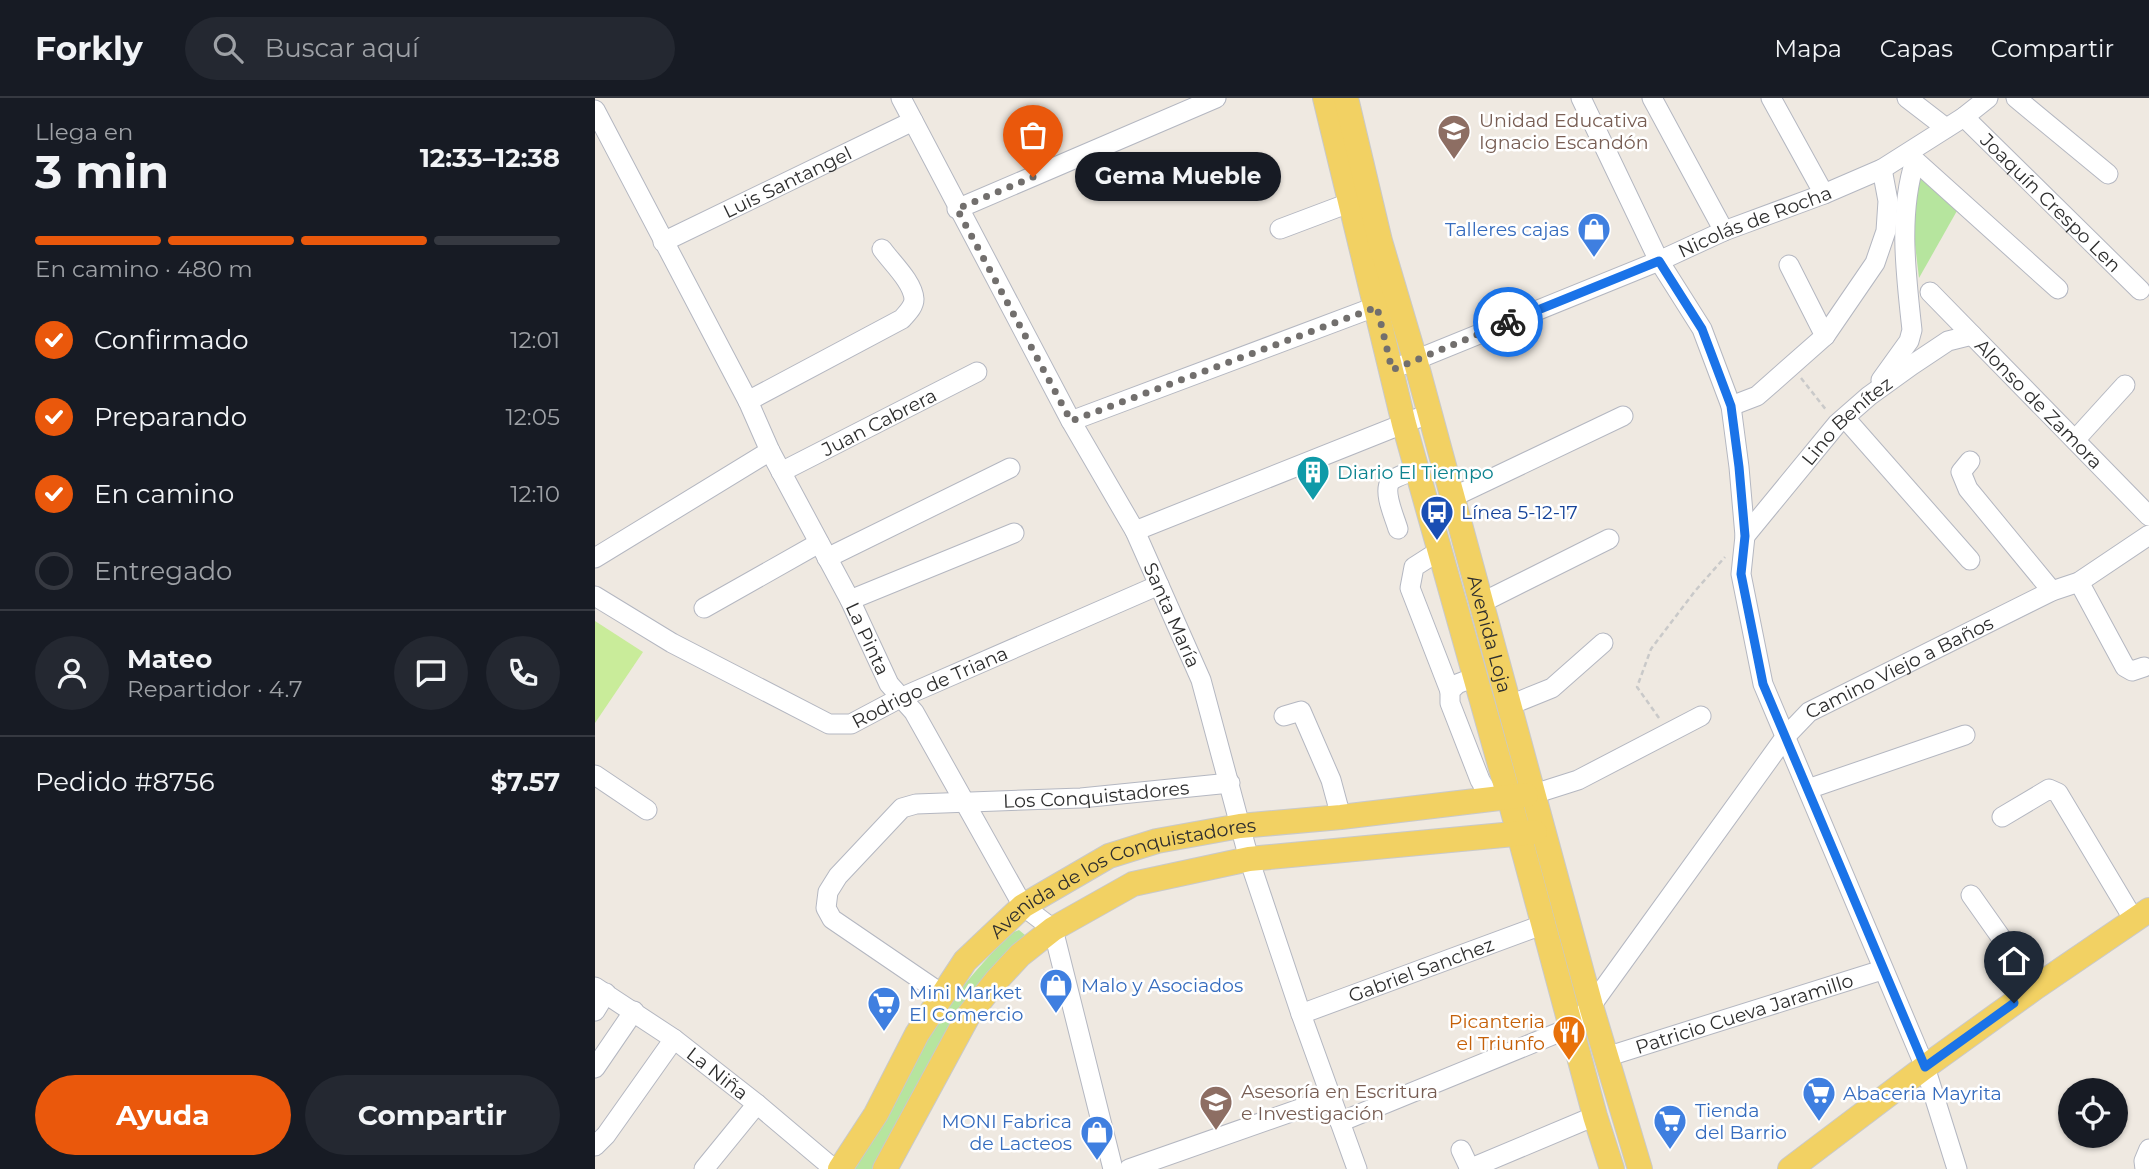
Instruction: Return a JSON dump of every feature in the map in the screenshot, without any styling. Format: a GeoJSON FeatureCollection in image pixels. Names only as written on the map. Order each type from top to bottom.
{"type":"FeatureCollection","features":[{"type":"Feature","properties":{"kind":"main road","name":"Avenida Loja"},"geometry":{"type":"LineString","coordinates":[[1325,98],[1349,203],[1387,303]]}},
{"type":"Feature","properties":{"kind":"main road","name":"Avenida Loja"},"geometry":{"type":"LineString","coordinates":[[1346,98],[1387,303],[1403,365],[1428,414],[1510,705],[1511,797],[1544,831],[1591,1006],[1640,1169]]}},
{"type":"Feature","properties":{"kind":"main road","name":"Avenida Loja"},"geometry":{"type":"LineString","coordinates":[[1403,365],[1404,424],[1511,797],[1542,925],[1612,1169]]}},
{"type":"Feature","properties":{"kind":"main road","name":"Avenida de los Conquistadores"},"geometry":{"type":"LineString","coordinates":[[840,1169],[876,1114],[941,994],[965,961],[1023,906],[1109,856],[1157,841],[1240,826],[1511,797]]}},
{"type":"Feature","properties":{"kind":"main road","name":"Avenida de los Conquistadores"},"geometry":{"type":"LineString","coordinates":[[892,1165],[968,1016],[996,981],[1020,955],[1052,929],[1133,884],[1249,859],[1544,831]]}},
{"type":"Feature","properties":{"kind":"main road"},"geometry":{"type":"LineString","coordinates":[[1790,1169],[1925,1067],[2142,915]]}},
{"type":"Feature","properties":{"kind":"street"},"geometry":{"type":"LineString","coordinates":[[595,104],[606,98]]}},
{"type":"Feature","properties":{"kind":"street","name":"Santa María"},"geometry":{"type":"LineString","coordinates":[[901,98],[957,209],[1071,421],[1135,531],[1201,680],[1249,859],[1357,1169]]}},
{"type":"Feature","properties":{"kind":"street"},"geometry":{"type":"LineString","coordinates":[[1581,98],[1659,261],[1702,329],[1731,406],[1745,536],[1741,574],[1763,684],[1925,1067],[1957,1169]]}},
{"type":"Feature","properties":{"kind":"street"},"geometry":{"type":"LineString","coordinates":[[1652,98],[1724,231]]}},
{"type":"Feature","properties":{"kind":"street"},"geometry":{"type":"LineString","coordinates":[[1907,98],[1946,128]]}},
{"type":"Feature","properties":{"kind":"street","name":"Nicolás de Rocha"},"geometry":{"type":"LineString","coordinates":[[1403,365],[1659,261],[1724,231],[1911,157],[1988,98]]}},
{"type":"Feature","properties":{"kind":"street"},"geometry":{"type":"LineString","coordinates":[[2016,98],[2108,174]]}},
{"type":"Feature","properties":{"kind":"street"},"geometry":{"type":"LineString","coordinates":[[957,209],[1211,99]]}},
{"type":"Feature","properties":{"kind":"street"},"geometry":{"type":"LineString","coordinates":[[1779,102],[1823,194]]}},
{"type":"Feature","properties":{"kind":"street","name":"La Pinta"},"geometry":{"type":"LineString","coordinates":[[595,110],[748,401],[770,451],[851,600],[889,684],[914,712],[1023,906],[1052,929]]}},
{"type":"Feature","properties":{"kind":"street","name":"Joaquín Crespo Len"},"geometry":{"type":"LineString","coordinates":[[1964,117],[2140,290]]}},
{"type":"Feature","properties":{"kind":"street","name":"Luis Santangel"},"geometry":{"type":"LineString","coordinates":[[663,242],[913,121]]}},
{"type":"Feature","properties":{"kind":"street"},"geometry":{"type":"LineString","coordinates":[[1911,157],[2058,289]]}},
{"type":"Feature","properties":{"kind":"street"},"geometry":{"type":"LineString","coordinates":[[1869,396],[1909,341],[1912,330],[1905,209],[1911,157]]}},
{"type":"Feature","properties":{"kind":"street"},"geometry":{"type":"LineString","coordinates":[[1731,406],[1757,396],[1825,336],[1875,263],[1886,231],[1888,201],[1882,169]]}},
{"type":"Feature","properties":{"kind":"street"},"geometry":{"type":"LineString","coordinates":[[1280,229],[1349,203]]}},
{"type":"Feature","properties":{"kind":"street"},"geometry":{"type":"LineString","coordinates":[[748,401],[902,319],[912,307],[914,299],[911,288],[882,249]]}},
{"type":"Feature","properties":{"kind":"street"},"geometry":{"type":"LineString","coordinates":[[1789,265],[1825,336]]}},
{"type":"Feature","properties":{"kind":"street","name":"Alonso de Zamora"},"geometry":{"type":"LineString","coordinates":[[1930,292],[2149,516]]}},
{"type":"Feature","properties":{"kind":"street"},"geometry":{"type":"LineString","coordinates":[[1071,421],[1387,303]]}},
{"type":"Feature","properties":{"kind":"street","name":"Lino Benítez"},"geometry":{"type":"LineString","coordinates":[[1745,536],[1841,421],[1869,396],[1948,341],[1972,335]]}},
{"type":"Feature","properties":{"kind":"street","name":"Juan Cabrera"},"geometry":{"type":"LineString","coordinates":[[781,471],[977,372]]}},
{"type":"Feature","properties":{"kind":"street"},"geometry":{"type":"LineString","coordinates":[[2075,440],[2125,385]]}},
{"type":"Feature","properties":{"kind":"street"},"geometry":{"type":"LineString","coordinates":[[1135,531],[1428,414]]}},
{"type":"Feature","properties":{"kind":"street"},"geometry":{"type":"LineString","coordinates":[[1451,498],[1623,416]]}},
{"type":"Feature","properties":{"kind":"street"},"geometry":{"type":"LineString","coordinates":[[1841,421],[1970,560]]}},
{"type":"Feature","properties":{"kind":"street"},"geometry":{"type":"LineString","coordinates":[[595,558],[770,451]]}},
{"type":"Feature","properties":{"kind":"street"},"geometry":{"type":"LineString","coordinates":[[1970,460],[1961,472],[1968,489],[2052,591]]}},
{"type":"Feature","properties":{"kind":"street"},"geometry":{"type":"LineString","coordinates":[[704,608],[823,551],[1010,468]]}},
{"type":"Feature","properties":{"kind":"street"},"geometry":{"type":"LineString","coordinates":[[1398,529],[1388,485],[1392,480],[1417,469]]}},
{"type":"Feature","properties":{"kind":"street"},"geometry":{"type":"LineString","coordinates":[[851,600],[1014,533]]}},
{"type":"Feature","properties":{"kind":"street","name":"Camino Viejo a Baños"},"geometry":{"type":"LineString","coordinates":[[1572,1027],[1591,1006],[1786,736],[1808,712],[2052,591],[2079,582],[2149,535]]}},
{"type":"Feature","properties":{"kind":"street"},"geometry":{"type":"LineString","coordinates":[[1481,603],[1609,539]]}},
{"type":"Feature","properties":{"kind":"street"},"geometry":{"type":"LineString","coordinates":[[1439,551],[1414,567],[1410,588],[1450,691],[1450,703],[1480,780],[1511,797],[1578,779],[1701,716]]}},
{"type":"Feature","properties":{"kind":"street"},"geometry":{"type":"LineString","coordinates":[[2079,582],[2125,667],[2132,671],[2144,667]]}},
{"type":"Feature","properties":{"kind":"street","name":"Rodrigo de Triana"},"geometry":{"type":"LineString","coordinates":[[595,596],[672,643],[829,724],[851,724],[899,698],[1159,584]]}},
{"type":"Feature","properties":{"kind":"street"},"geometry":{"type":"LineString","coordinates":[[1510,705],[1552,688],[1603,643]]}},
{"type":"Feature","properties":{"kind":"street"},"geometry":{"type":"LineString","coordinates":[[1450,691],[1457,684],[1475,677]]}},
{"type":"Feature","properties":{"kind":"street"},"geometry":{"type":"LineString","coordinates":[[1284,716],[1301,711],[1331,780],[1341,817]]}},
{"type":"Feature","properties":{"kind":"street"},"geometry":{"type":"LineString","coordinates":[[1808,789],[1965,735]]}},
{"type":"Feature","properties":{"kind":"street"},"geometry":{"type":"LineString","coordinates":[[595,775],[647,810]]}},
{"type":"Feature","properties":{"kind":"street","name":"Los Conquistadores"},"geometry":{"type":"LineString","coordinates":[[941,994],[832,919],[826,908],[828,892],[838,876],[902,808],[916,804],[1081,798],[1230,783]]}},
{"type":"Feature","properties":{"kind":"street"},"geometry":{"type":"LineString","coordinates":[[2002,817],[2049,789],[2058,793],[2142,915]]}},
{"type":"Feature","properties":{"kind":"street"},"geometry":{"type":"LineString","coordinates":[[1971,895],[2036,987]]}},
{"type":"Feature","properties":{"kind":"street","name":"Gabriel Sanchez"},"geometry":{"type":"LineString","coordinates":[[1301,1014],[1542,925]]}},
{"type":"Feature","properties":{"kind":"street"},"geometry":{"type":"LineString","coordinates":[[1052,929],[1112,1169]]}},
{"type":"Feature","properties":{"kind":"street","name":"Patricio Cueva Jaramillo"},"geometry":{"type":"LineString","coordinates":[[1606,1057],[1882,970]]}},
{"type":"Feature","properties":{"kind":"street"},"geometry":{"type":"LineString","coordinates":[[595,1011],[600,990]]}},
{"type":"Feature","properties":{"kind":"street","name":"La Niña"},"geometry":{"type":"LineString","coordinates":[[600,990],[674,1039],[834,1169]]}},
{"type":"Feature","properties":{"kind":"street"},"geometry":{"type":"LineString","coordinates":[[595,1068],[634,1011]]}},
{"type":"Feature","properties":{"kind":"street"},"geometry":{"type":"LineString","coordinates":[[1340,1122],[1572,1027]]}},
{"type":"Feature","properties":{"kind":"street"},"geometry":{"type":"LineString","coordinates":[[595,1146],[606,1135],[674,1039]]}},
{"type":"Feature","properties":{"kind":"street"},"geometry":{"type":"LineString","coordinates":[[1129,1169],[1331,1098]]}},
{"type":"Feature","properties":{"kind":"street"},"geometry":{"type":"LineString","coordinates":[[704,1169],[757,1104]]}},
{"type":"Feature","properties":{"kind":"street"},"geometry":{"type":"LineString","coordinates":[[1466,1162],[1595,1116]]}},
{"type":"Feature","properties":{"kind":"street"},"geometry":{"type":"LineString","coordinates":[[2145,1169],[2144,1161],[2149,1149]]}},
{"type":"Feature","properties":{"kind":"path"},"geometry":{"type":"LineString","coordinates":[[1793,367],[1841,421]]}},
{"type":"Feature","properties":{"kind":"path"},"geometry":{"type":"LineString","coordinates":[[1668,733],[1637,687],[1651,649],[1695,591],[1729,553]]}},
{"type":"Feature","properties":{"kind":"green space"},"geometry":{"type":"Polygon","coordinates":[[[1918,173],[1958,209],[1919,278],[1912,219],[1918,173]]]}},
{"type":"Feature","properties":{"kind":"green space"},"geometry":{"type":"Polygon","coordinates":[[[595,621],[643,652],[595,723],[595,621]]]}},
{"type":"Feature","properties":{"kind":"green space"},"geometry":{"type":"Polygon","coordinates":[[[1019,930],[1025,935],[1021,942],[872,1169],[855,1169],[942,1015],[983,962],[1011,933],[1019,930]]]}},
{"type":"Feature","properties":{"kind":"way so far"},"geometry":{"type":"LineString","coordinates":[[1033,177],[957,209],[1071,421],[1377,307],[1392,370],[1508,322]]}},
{"type":"Feature","properties":{"kind":"place","name":"Unidad Educativa Ignacio Escandón"},"geometry":{"type":"Point","coordinates":[1454,161]}},
{"type":"Feature","properties":{"kind":"place","name":"Gema Mueble"},"geometry":{"type":"Point","coordinates":[1033,177]}},
{"type":"Feature","properties":{"kind":"place","name":"Talleres cajas"},"geometry":{"type":"Point","coordinates":[1594,259]}},
{"type":"Feature","properties":{"kind":"place","name":"Diario El Tiempo"},"geometry":{"type":"Point","coordinates":[1313,502]}},
{"type":"Feature","properties":{"kind":"place","name":"Línea 5-12-17"},"geometry":{"type":"Point","coordinates":[1437,542]}},
{"type":"Feature","properties":{"kind":"place","name":"Malo y Asociados"},"geometry":{"type":"Point","coordinates":[1056,1015]}},
{"type":"Feature","properties":{"kind":"place","name":"Mini Market El Comercio"},"geometry":{"type":"Point","coordinates":[884,1033]}},
{"type":"Feature","properties":{"kind":"place","name":"Picanteria el Triunfo"},"geometry":{"type":"Point","coordinates":[1569,1062]}},
{"type":"Feature","properties":{"kind":"place","name":"Abaceria Mayrita"},"geometry":{"type":"Point","coordinates":[1819,1123]}},
{"type":"Feature","properties":{"kind":"place","name":"Asesoría en Escritura e Investigación"},"geometry":{"type":"Point","coordinates":[1216,1132]}},
{"type":"Feature","properties":{"kind":"place","name":"Tienda del Barrio"},"geometry":{"type":"Point","coordinates":[1670,1151]}},
{"type":"Feature","properties":{"kind":"place","name":"MONI Fabrica de Lacteos"},"geometry":{"type":"Point","coordinates":[1097,1162]}},
{"type":"Feature","properties":{"kind":"route"},"geometry":{"type":"LineString","coordinates":[[1508,322],[1659,261],[1702,329],[1731,406],[1745,536],[1741,574],[1763,684],[1925,1067],[2014,1003]]}}]}
